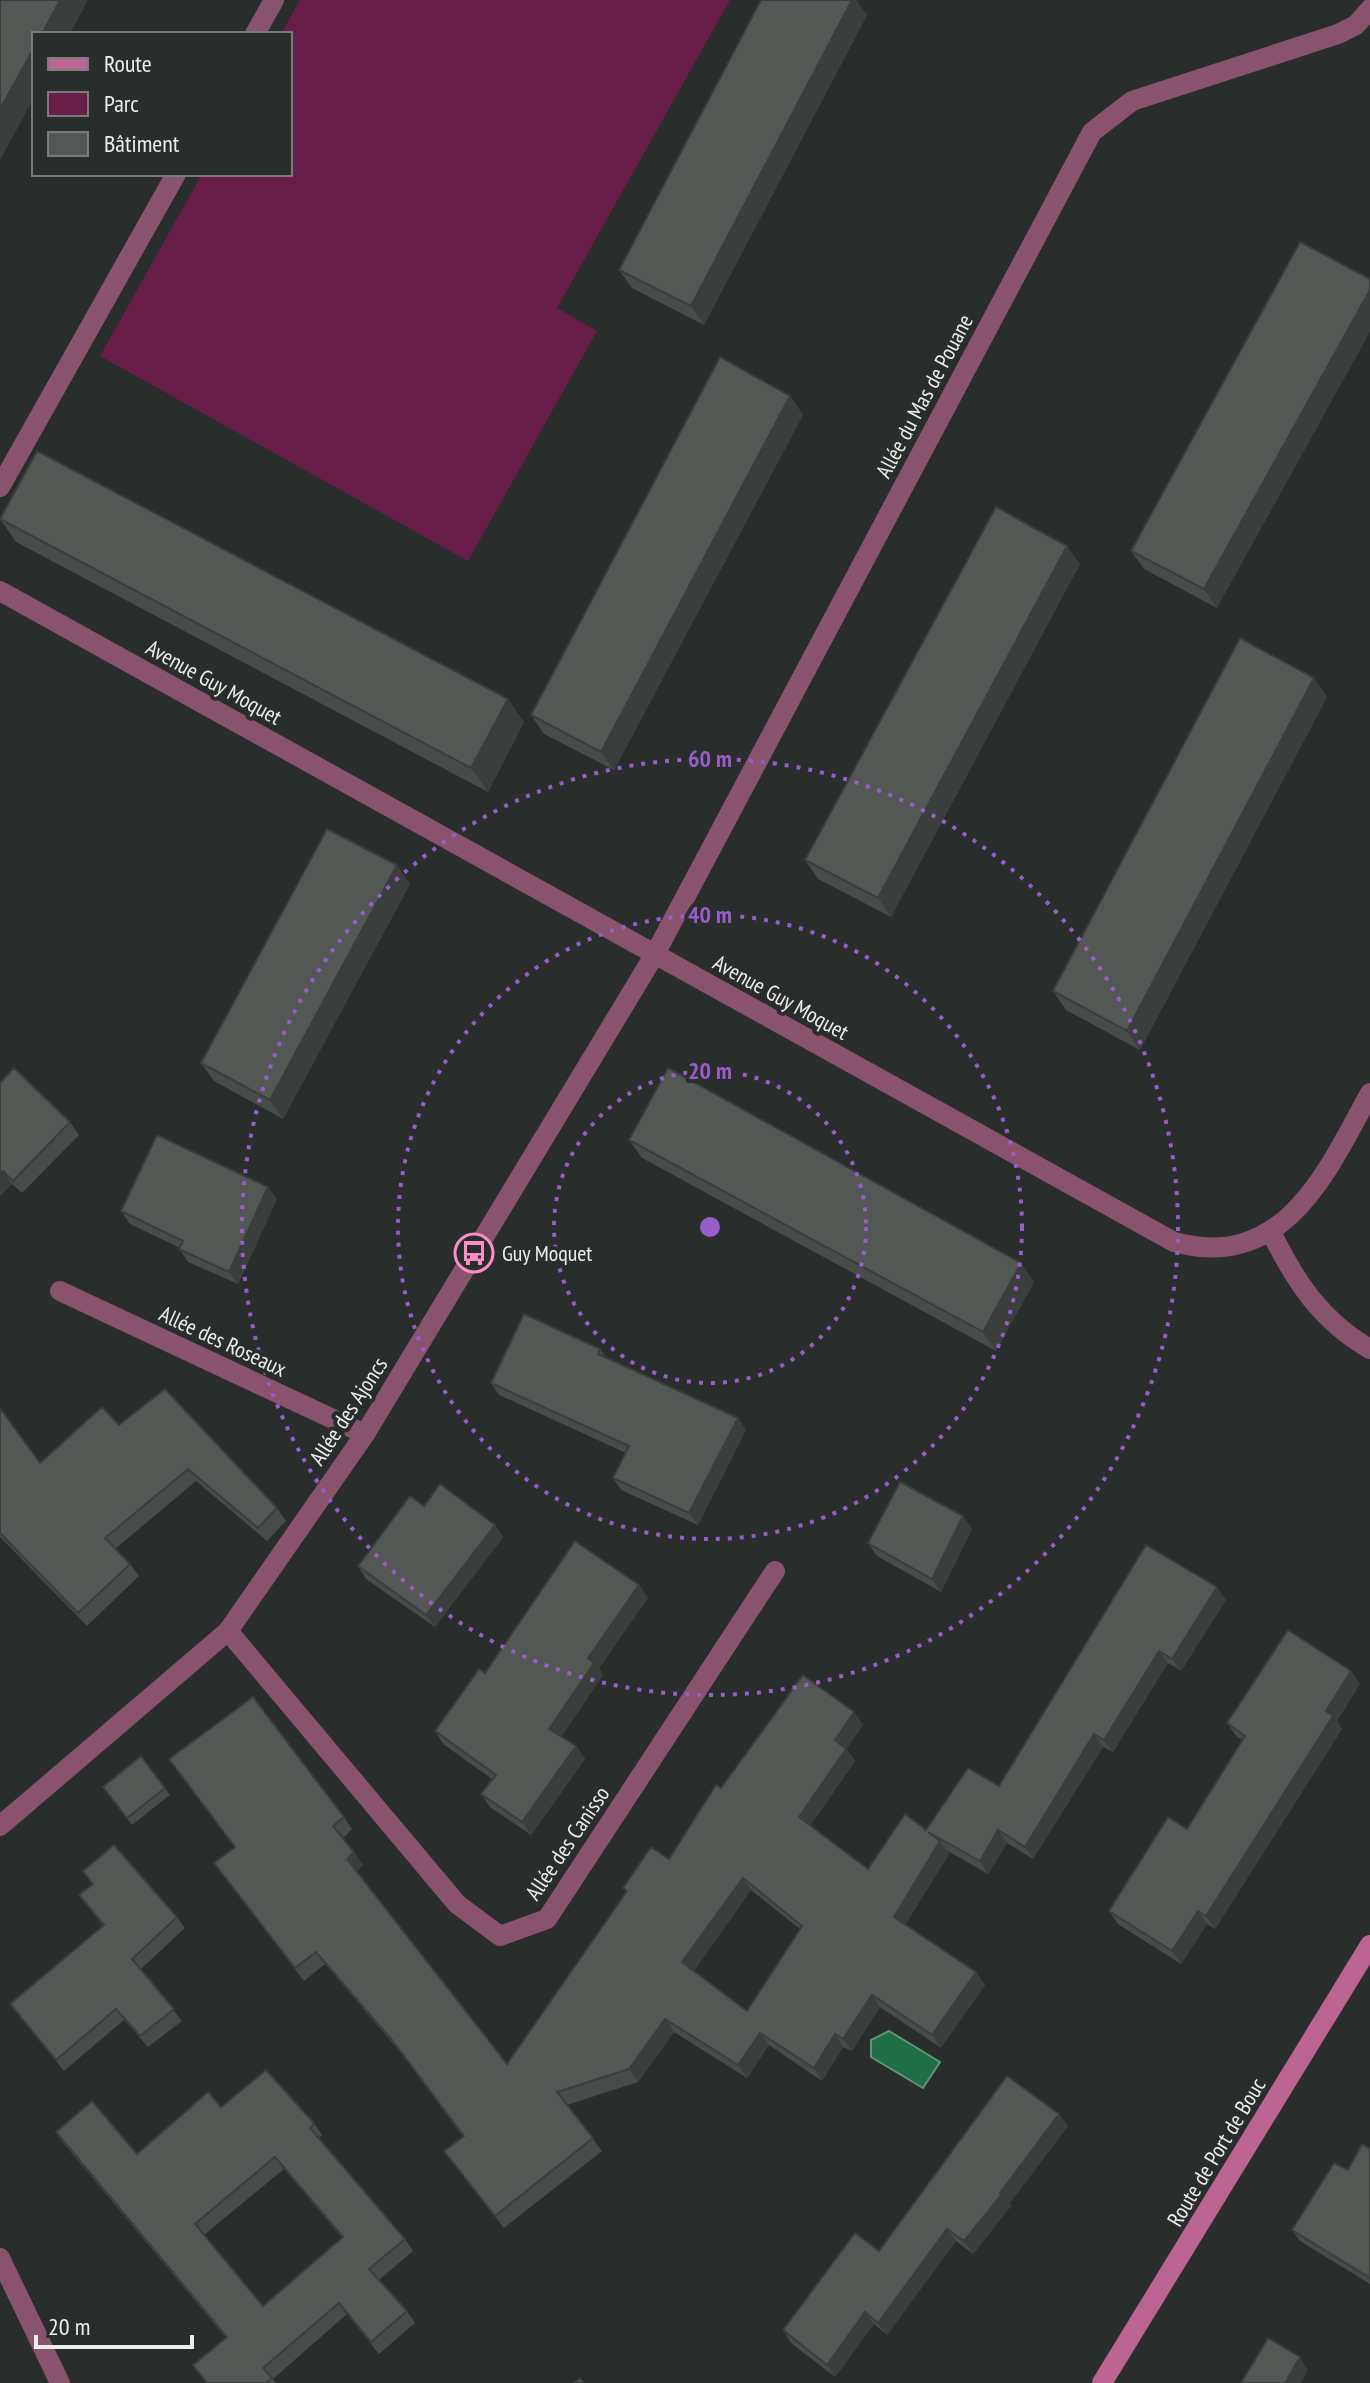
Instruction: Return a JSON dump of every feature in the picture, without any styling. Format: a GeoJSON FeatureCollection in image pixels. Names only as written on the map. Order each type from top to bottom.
{"type":"FeatureCollection","features":[{"type":"Feature","properties":{"kind":"main road","name":"Route de Port de Bouc"},"geometry":{"type":"LineString","coordinates":[[1102,2383],[1370,1945]]}},
{"type":"Feature","properties":{"kind":"street"},"geometry":{"type":"LineString","coordinates":[[256,32],[274,0]]}},
{"type":"Feature","properties":{"kind":"street","name":"Allée du Mas de Pouane"},"geometry":{"type":"LineString","coordinates":[[655,954],[1092,132],[1132,101],[1338,34],[1356,25],[1370,9]]}},
{"type":"Feature","properties":{"kind":"street"},"geometry":{"type":"LineString","coordinates":[[0,487],[175,176]]}},
{"type":"Feature","properties":{"kind":"street","name":"Avenue Guy Moquet"},"geometry":{"type":"LineString","coordinates":[[0,591],[1174,1242],[1218,1248],[1271,1232],[1291,1216],[1326,1173],[1370,1093]]}},
{"type":"Feature","properties":{"kind":"street","name":"Allée des Ajoncs"},"geometry":{"type":"LineString","coordinates":[[0,1826],[228,1631],[365,1434],[655,954]]}},
{"type":"Feature","properties":{"kind":"street"},"geometry":{"type":"LineString","coordinates":[[1271,1232],[1293,1277],[1311,1301],[1333,1323],[1370,1349]]}},
{"type":"Feature","properties":{"kind":"street","name":"Allée des Roseaux"},"geometry":{"type":"LineString","coordinates":[[60,1291],[365,1434]]}},
{"type":"Feature","properties":{"kind":"street","name":"Allée des Canisso"},"geometry":{"type":"LineString","coordinates":[[228,1631],[457,1904],[500,1936],[547,1919],[775,1571]]}},
{"type":"Feature","properties":{"kind":"street"},"geometry":{"type":"LineString","coordinates":[[0,2258],[60,2383]]}},
{"type":"Feature","properties":{"kind":"green space"},"geometry":{"type":"Polygon","coordinates":[[[300,0],[730,0],[557,308],[597,331],[468,561],[100,356],[201,176],[292,176],[292,32],[282,32],[300,0]]]}},
{"type":"Feature","properties":{"kind":"shaded area"},"geometry":{"type":"Polygon","coordinates":[[[889,2031],[940,2062],[923,2088],[871,2057],[871,2040],[889,2031]]]}},
{"type":"Feature","properties":{"kind":"building"},"geometry":{"type":"Polygon","coordinates":[[[0,0],[60,0],[43,32],[32,32],[32,52],[0,109],[0,0]]]}},
{"type":"Feature","properties":{"kind":"building"},"geometry":{"type":"Polygon","coordinates":[[[761,0],[852,0],[691,306],[619,270],[761,0]]]}},
{"type":"Feature","properties":{"kind":"building"},"geometry":{"type":"Polygon","coordinates":[[[1300,242],[1370,279],[1370,290],[1204,589],[1131,551],[1300,242]]]}},
{"type":"Feature","properties":{"kind":"building"},"geometry":{"type":"Polygon","coordinates":[[[720,357],[790,396],[601,752],[531,715],[720,357]]]}},
{"type":"Feature","properties":{"kind":"building"},"geometry":{"type":"Polygon","coordinates":[[[37,451],[508,699],[471,768],[0,519],[37,451]]]}},
{"type":"Feature","properties":{"kind":"building"},"geometry":{"type":"Polygon","coordinates":[[[996,507],[1067,546],[878,898],[805,860],[996,507]]]}},
{"type":"Feature","properties":{"kind":"building"},"geometry":{"type":"Polygon","coordinates":[[[1240,638],[1314,678],[1127,1031],[1053,991],[1240,638]]]}},
{"type":"Feature","properties":{"kind":"building"},"geometry":{"type":"Polygon","coordinates":[[[327,829],[397,865],[270,1100],[201,1063],[327,829]]]}},
{"type":"Feature","properties":{"kind":"building"},"geometry":{"type":"Polygon","coordinates":[[[14,1068],[70,1122],[13,1181],[3,1171],[0,1174],[0,1083],[14,1068]]]}},
{"type":"Feature","properties":{"kind":"building"},"geometry":{"type":"Polygon","coordinates":[[[668,1068],[1021,1263],[983,1332],[629,1140],[668,1068]]]}},
{"type":"Feature","properties":{"kind":"building"},"geometry":{"type":"Polygon","coordinates":[[[157,1135],[268,1187],[229,1272],[179,1249],[183,1241],[121,1211],[157,1135]]]}},
{"type":"Feature","properties":{"kind":"building"},"geometry":{"type":"Polygon","coordinates":[[[524,1314],[600,1349],[598,1354],[738,1418],[689,1513],[613,1478],[629,1446],[491,1383],[524,1314]]]}},
{"type":"Feature","properties":{"kind":"building"},"geometry":{"type":"Polygon","coordinates":[[[165,1389],[277,1508],[258,1528],[188,1469],[105,1538],[130,1564],[78,1613],[0,1533],[0,1408],[40,1463],[102,1407],[119,1425],[165,1389]]]}},
{"type":"Feature","properties":{"kind":"building"},"geometry":{"type":"Polygon","coordinates":[[[900,1482],[963,1516],[932,1579],[868,1543],[900,1482]]]}},
{"type":"Feature","properties":{"kind":"building"},"geometry":{"type":"Polygon","coordinates":[[[440,1484],[495,1525],[426,1615],[358,1566],[410,1496],[424,1506],[440,1484]]]}},
{"type":"Feature","properties":{"kind":"building"},"geometry":{"type":"Polygon","coordinates":[[[575,1541],[639,1585],[588,1658],[594,1663],[549,1729],[576,1746],[522,1822],[481,1794],[496,1775],[435,1731],[479,1669],[485,1673],[575,1541]]]}},
{"type":"Feature","properties":{"kind":"building"},"geometry":{"type":"Polygon","coordinates":[[[1146,1545],[1217,1587],[1172,1659],[1159,1651],[1104,1740],[1094,1734],[1025,1847],[998,1830],[980,1861],[928,1832],[940,1841],[894,1917],[976,1972],[932,2035],[872,1995],[843,2039],[835,2034],[814,2068],[760,2033],[738,2065],[665,2019],[629,2069],[557,2092],[593,2138],[495,2216],[444,2151],[464,2136],[392,2040],[316,1952],[295,1968],[214,1863],[235,1847],[169,1759],[253,1697],[344,1817],[333,1826],[354,1852],[347,1859],[507,2064],[627,1891],[623,1888],[651,1847],[669,1859],[716,1785],[721,1788],[803,1675],[854,1712],[835,1740],[846,1749],[799,1817],[868,1869],[905,1814],[926,1830],[968,1768],[999,1786],[1146,1545]],[[743,1878],[682,1962],[747,2011],[802,1926],[743,1878]]]}},
{"type":"Feature","properties":{"kind":"building"},"geometry":{"type":"Polygon","coordinates":[[[1288,1630],[1351,1671],[1326,1711],[1333,1716],[1206,1916],[1198,1911],[1172,1951],[1109,1911],[1168,1817],[1187,1829],[1245,1736],[1227,1723],[1288,1630]]]}},
{"type":"Feature","properties":{"kind":"building"},"geometry":{"type":"Polygon","coordinates":[[[141,1756],[165,1788],[127,1818],[103,1787],[141,1756]]]}},
{"type":"Feature","properties":{"kind":"building"},"geometry":{"type":"Polygon","coordinates":[[[114,1845],[177,1917],[132,1959],[174,2009],[140,2036],[116,2009],[56,2060],[10,2004],[104,1925],[79,1895],[93,1884],[83,1871],[114,1845]]]}},
{"type":"Feature","properties":{"kind":"building"},"geometry":{"type":"Polygon","coordinates":[[[266,2070],[314,2123],[310,2128],[405,2239],[369,2269],[407,2311],[371,2342],[339,2303],[263,2368],[272,2378],[266,2383],[207,2383],[193,2365],[227,2337],[56,2132],[92,2101],[137,2154],[208,2092],[221,2107],[266,2070]],[[275,2157],[195,2224],[263,2306],[343,2237],[275,2157]]]}},
{"type":"Feature","properties":{"kind":"building"},"geometry":{"type":"Polygon","coordinates":[[[1007,2076],[1059,2114],[964,2241],[947,2229],[878,2323],[865,2312],[827,2365],[783,2330],[855,2233],[879,2251],[1007,2076]]]}},
{"type":"Feature","properties":{"kind":"building"},"geometry":{"type":"Polygon","coordinates":[[[1362,2144],[1370,2149],[1370,2278],[1292,2230],[1334,2163],[1348,2170],[1362,2144]]]}},
{"type":"Feature","properties":{"kind":"building"},"geometry":{"type":"Polygon","coordinates":[[[1268,2338],[1300,2357],[1285,2383],[1241,2383],[1268,2338]]]}},
{"type":"Feature","properties":{"kind":"place","name":"Guy Moquet"},"geometry":{"type":"Point","coordinates":[474,1253]}}]}
